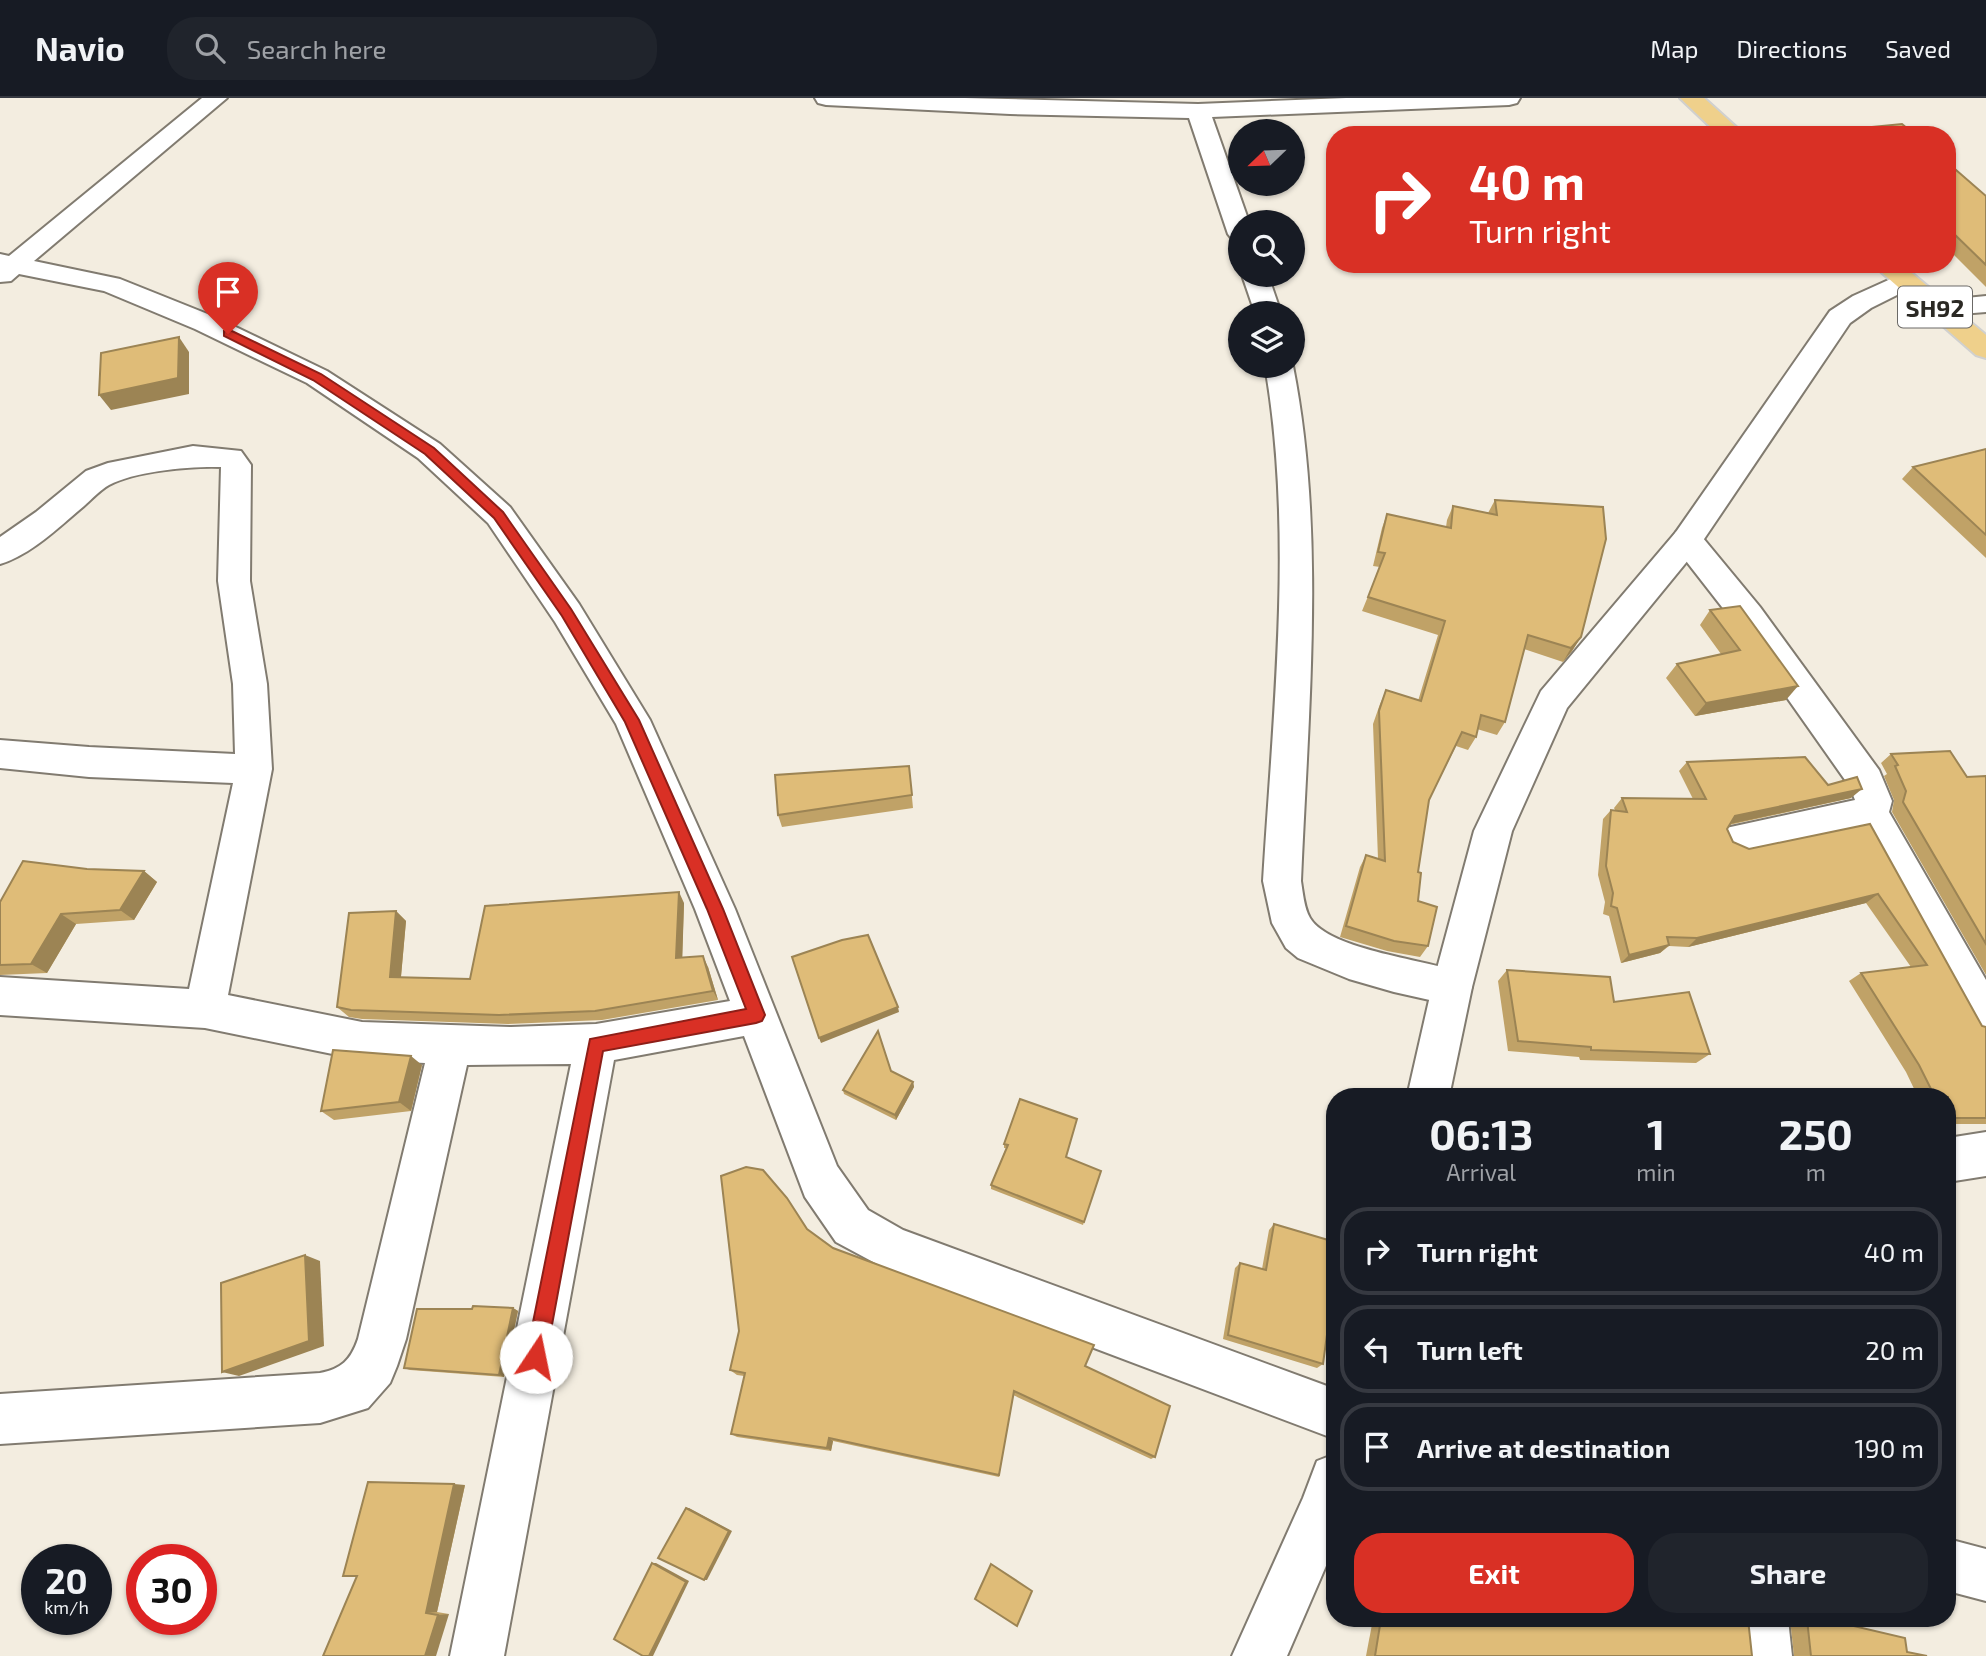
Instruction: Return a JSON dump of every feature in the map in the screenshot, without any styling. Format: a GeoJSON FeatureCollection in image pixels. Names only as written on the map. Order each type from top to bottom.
{"type":"FeatureCollection","features":[{"type":"Feature","properties":{"kind":"main road"},"geometry":{"type":"LineString","coordinates":[[1691,98],[1723,126]]}},
{"type":"Feature","properties":{"kind":"main road","name":"SH92"},"geometry":{"type":"LineString","coordinates":[[1896,273],[1986,349]]}},
{"type":"Feature","properties":{"kind":"street"},"geometry":{"type":"LineString","coordinates":[[23,269],[216,98]]}},
{"type":"Feature","properties":{"kind":"street"},"geometry":{"type":"LineString","coordinates":[[826,98],[1010,107],[1198,111],[1509,98]]}},
{"type":"Feature","properties":{"kind":"street"},"geometry":{"type":"LineString","coordinates":[[1198,111],[1233,210]]}},
{"type":"Feature","properties":{"kind":"street"},"geometry":{"type":"LineString","coordinates":[[23,269],[111,285],[205,323],[317,377],[429,451],[499,515],[567,612],[632,720],[715,909],[821,1181],[852,1226],[890,1248],[1326,1411]]}},
{"type":"Feature","properties":{"kind":"street"},"geometry":{"type":"LineString","coordinates":[[1430,1088],[1452,987],[1493,831],[1553,701],[1687,540],[1840,317],[1894,273]]}},
{"type":"Feature","properties":{"kind":"street"},"geometry":{"type":"LineString","coordinates":[[1936,308],[1986,304]]}},
{"type":"Feature","properties":{"kind":"street"},"geometry":{"type":"LineString","coordinates":[[1281,378],[1288,410],[1294,501],[1294,622],[1282,881],[1287,915],[1300,936],[1324,954],[1452,987]]}},
{"type":"Feature","properties":{"kind":"street"},"geometry":{"type":"LineString","coordinates":[[0,553],[47,520],[97,478],[119,470],[194,456],[230,457],[236,466],[234,581],[250,684],[254,769],[205,1009]]}},
{"type":"Feature","properties":{"kind":"street"},"geometry":{"type":"LineString","coordinates":[[1687,540],[1748,616],[1866,781],[1874,801],[1870,813],[1986,1019]]}},
{"type":"Feature","properties":{"kind":"street"},"geometry":{"type":"LineString","coordinates":[[0,754],[89,762],[254,769]]}},
{"type":"Feature","properties":{"kind":"street"},"geometry":{"type":"LineString","coordinates":[[1739,839],[1870,813]]}},
{"type":"Feature","properties":{"kind":"street"},"geometry":{"type":"LineString","coordinates":[[0,996],[205,1009],[362,1041],[450,1046],[596,1045],[756,1015]]}},
{"type":"Feature","properties":{"kind":"street"},"geometry":{"type":"LineString","coordinates":[[477,1656],[596,1045]]}},
{"type":"Feature","properties":{"kind":"street"},"geometry":{"type":"LineString","coordinates":[[0,1419],[320,1398],[351,1391],[373,1366],[382,1339],[450,1046]]}},
{"type":"Feature","properties":{"kind":"street"},"geometry":{"type":"LineString","coordinates":[[1956,1159],[1986,1154]]}},
{"type":"Feature","properties":{"kind":"street"},"geometry":{"type":"LineString","coordinates":[[1259,1656],[1326,1506]]}},
{"type":"Feature","properties":{"kind":"street"},"geometry":{"type":"LineString","coordinates":[[1956,1567],[1986,1574]]}},
{"type":"Feature","properties":{"kind":"street"},"geometry":{"type":"LineString","coordinates":[[1762,1627],[1765,1656]]}},
{"type":"Feature","properties":{"kind":"building"},"geometry":{"type":"Polygon","coordinates":[[[1956,170],[1986,196],[1986,265],[1956,236],[1956,170]]]}},
{"type":"Feature","properties":{"kind":"building"},"geometry":{"type":"Polygon","coordinates":[[[179,337],[178,378],[99,395],[101,353],[179,337]]]}},
{"type":"Feature","properties":{"kind":"building"},"geometry":{"type":"Polygon","coordinates":[[[1986,449],[1986,535],[1913,467],[1986,449]]]}},
{"type":"Feature","properties":{"kind":"building"},"geometry":{"type":"Polygon","coordinates":[[[1495,500],[1603,507],[1606,539],[1581,637],[1571,648],[1528,635],[1505,722],[1481,715],[1476,737],[1462,732],[1429,800],[1418,872],[1421,873],[1418,901],[1437,907],[1428,946],[1394,941],[1346,926],[1366,855],[1385,861],[1379,711],[1386,690],[1421,701],[1445,621],[1368,597],[1385,553],[1378,552],[1387,514],[1451,528],[1453,506],[1497,515],[1495,500]]]}},
{"type":"Feature","properties":{"kind":"building"},"geometry":{"type":"Polygon","coordinates":[[[1740,606],[1798,686],[1706,703],[1677,664],[1740,650],[1710,610],[1740,606]]]}},
{"type":"Feature","properties":{"kind":"building"},"geometry":{"type":"Polygon","coordinates":[[[1950,751],[1967,777],[1986,776],[1986,944],[1903,802],[1906,791],[1895,766],[1898,765],[1891,754],[1950,751]]]}},
{"type":"Feature","properties":{"kind":"building"},"geometry":{"type":"Polygon","coordinates":[[[1805,757],[1828,785],[1857,777],[1862,789],[1735,816],[1727,829],[1733,842],[1749,849],[1870,824],[1982,1026],[1986,1027],[1986,1118],[1956,1118],[1956,1088],[1930,1088],[1861,973],[1927,965],[1878,894],[1697,938],[1667,937],[1669,945],[1629,955],[1617,908],[1611,906],[1613,893],[1606,866],[1611,810],[1627,812],[1622,798],[1706,799],[1687,762],[1805,757]]]}},
{"type":"Feature","properties":{"kind":"building"},"geometry":{"type":"Polygon","coordinates":[[[909,766],[912,795],[778,815],[775,775],[909,766]]]}},
{"type":"Feature","properties":{"kind":"building"},"geometry":{"type":"Polygon","coordinates":[[[23,861],[87,869],[144,871],[120,910],[61,914],[31,964],[0,965],[0,902],[23,861]]]}},
{"type":"Feature","properties":{"kind":"building"},"geometry":{"type":"Polygon","coordinates":[[[679,892],[676,958],[703,956],[713,991],[595,1011],[499,1015],[351,1010],[337,1007],[349,913],[396,911],[390,977],[470,979],[485,906],[679,892]]]}},
{"type":"Feature","properties":{"kind":"building"},"geometry":{"type":"Polygon","coordinates":[[[868,935],[898,1007],[819,1038],[792,957],[842,940],[868,935]]]}},
{"type":"Feature","properties":{"kind":"building"},"geometry":{"type":"Polygon","coordinates":[[[1507,970],[1610,977],[1614,1002],[1689,992],[1710,1054],[1591,1050],[1591,1047],[1518,1041],[1507,970]]]}},
{"type":"Feature","properties":{"kind":"building"},"geometry":{"type":"Polygon","coordinates":[[[878,1031],[891,1071],[913,1082],[895,1115],[843,1090],[878,1031]]]}},
{"type":"Feature","properties":{"kind":"building"},"geometry":{"type":"Polygon","coordinates":[[[333,1050],[411,1056],[399,1102],[321,1111],[333,1050]]]}},
{"type":"Feature","properties":{"kind":"building"},"geometry":{"type":"Polygon","coordinates":[[[1020,1099],[1077,1119],[1066,1157],[1101,1171],[1084,1222],[991,1185],[1008,1145],[1004,1144],[1020,1099]]]}},
{"type":"Feature","properties":{"kind":"building"},"geometry":{"type":"Polygon","coordinates":[[[746,1167],[763,1170],[787,1198],[807,1229],[833,1248],[1094,1345],[1085,1366],[1170,1406],[1155,1457],[1014,1391],[999,1475],[829,1438],[827,1448],[731,1434],[745,1373],[730,1370],[739,1331],[721,1176],[746,1167]]]}},
{"type":"Feature","properties":{"kind":"building"},"geometry":{"type":"Polygon","coordinates":[[[1274,1224],[1326,1239],[1326,1342],[1323,1364],[1228,1335],[1240,1263],[1266,1270],[1274,1224]]]}},
{"type":"Feature","properties":{"kind":"building"},"geometry":{"type":"Polygon","coordinates":[[[305,1255],[309,1341],[222,1372],[221,1283],[305,1255]]]}},
{"type":"Feature","properties":{"kind":"building"},"geometry":{"type":"Polygon","coordinates":[[[473,1306],[513,1308],[499,1375],[404,1368],[417,1309],[472,1309],[473,1306]]]}},
{"type":"Feature","properties":{"kind":"building"},"geometry":{"type":"Polygon","coordinates":[[[368,1482],[454,1484],[426,1613],[438,1615],[425,1656],[323,1656],[357,1576],[343,1576],[368,1482]]]}},
{"type":"Feature","properties":{"kind":"building"},"geometry":{"type":"Polygon","coordinates":[[[686,1508],[729,1531],[704,1580],[658,1558],[686,1508]]]}},
{"type":"Feature","properties":{"kind":"building"},"geometry":{"type":"Polygon","coordinates":[[[652,1563],[686,1582],[649,1656],[643,1656],[614,1639],[652,1563]]]}},
{"type":"Feature","properties":{"kind":"building"},"geometry":{"type":"Polygon","coordinates":[[[991,1564],[1032,1591],[1017,1626],[975,1599],[991,1564]]]}},
{"type":"Feature","properties":{"kind":"building"},"geometry":{"type":"Polygon","coordinates":[[[1380,1627],[1749,1627],[1752,1656],[1375,1656],[1380,1627]]]}},
{"type":"Feature","properties":{"kind":"building"},"geometry":{"type":"Polygon","coordinates":[[[1808,1627],[1858,1627],[1905,1638],[1907,1652],[1927,1656],[1811,1656],[1808,1627]]]}},
{"type":"Feature","properties":{"kind":"route"},"geometry":{"type":"LineString","coordinates":[[228,334],[317,377],[429,451],[499,515],[567,612],[632,720],[715,909],[756,1015],[596,1045],[536,1357]]}}]}
